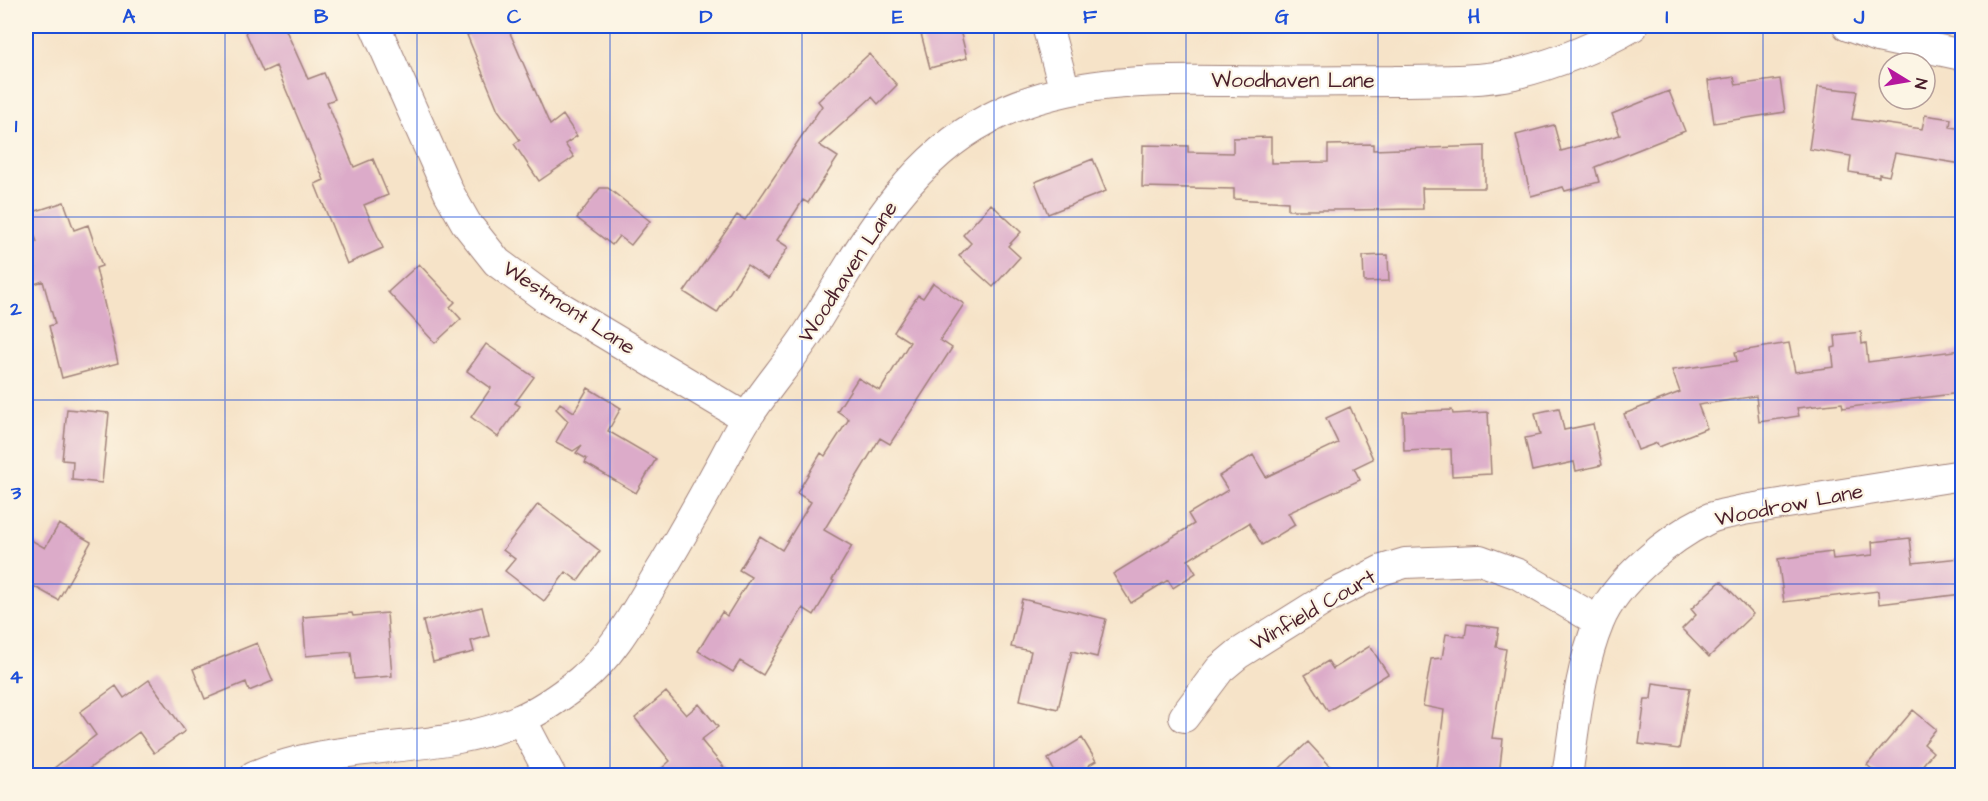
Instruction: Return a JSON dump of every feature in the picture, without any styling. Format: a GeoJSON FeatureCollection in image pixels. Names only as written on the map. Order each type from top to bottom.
{"type":"FeatureCollection","features":[{"type":"Feature","properties":{"kind":"street","name":"Westmont Lane"},"geometry":{"type":"LineString","coordinates":[[375,26],[449,193],[466,223],[497,262],[547,299],[747,417]]}},
{"type":"Feature","properties":{"kind":"street"},"geometry":{"type":"LineString","coordinates":[[1047,26],[1065,91]]}},
{"type":"Feature","properties":{"kind":"street","name":"Woodhaven Lane"},"geometry":{"type":"LineString","coordinates":[[254,776],[305,758],[469,736],[521,719],[563,693],[601,663],[678,543],[747,417],[807,335],[856,252],[891,204],[918,173],[983,121],[1027,102],[1065,91],[1168,79],[1332,81],[1484,78],[1515,73],[1576,54],[1632,26]]}},
{"type":"Feature","properties":{"kind":"street"},"geometry":{"type":"LineString","coordinates":[[1848,26],[1878,37],[1962,55]]}},
{"type":"Feature","properties":{"kind":"street","name":"Woodrow Lane"},"geometry":{"type":"LineString","coordinates":[[1567,776],[1583,677],[1600,619],[1637,571],[1664,547],[1710,518],[1743,510],[1962,475]]}},
{"type":"Feature","properties":{"kind":"street","name":"Winfield Court"},"geometry":{"type":"LineString","coordinates":[[1184,717],[1220,669],[1238,654],[1329,597],[1382,570],[1405,563],[1480,560],[1518,574],[1586,614],[1600,619]]}},
{"type":"Feature","properties":{"kind":"street"},"geometry":{"type":"LineString","coordinates":[[521,719],[550,776]]}},
{"type":"Feature","properties":{"kind":"building"},"geometry":{"type":"Polygon","coordinates":[[[243,26],[284,26],[308,79],[324,73],[335,99],[327,102],[354,167],[373,159],[388,195],[364,205],[383,248],[347,264],[315,184],[324,180],[276,66],[263,72],[243,26]]]}},
{"type":"Feature","properties":{"kind":"building"},"geometry":{"type":"Polygon","coordinates":[[[490,26],[507,26],[550,125],[563,115],[577,136],[565,144],[574,157],[539,181],[514,144],[520,140],[498,110],[467,35],[490,26]]]}},
{"type":"Feature","properties":{"kind":"building"},"geometry":{"type":"Polygon","coordinates":[[[919,26],[959,26],[967,58],[930,68],[919,26]]]}},
{"type":"Feature","properties":{"kind":"building"},"geometry":{"type":"Polygon","coordinates":[[[869,54],[897,85],[878,104],[872,97],[819,145],[838,157],[808,203],[803,200],[777,240],[788,247],[768,279],[747,265],[717,313],[684,292],[737,215],[745,220],[822,106],[818,101],[869,54]]]}},
{"type":"Feature","properties":{"kind":"building"},"geometry":{"type":"Polygon","coordinates":[[[1734,77],[1736,85],[1780,79],[1785,112],[1714,123],[1708,81],[1734,77]]]}},
{"type":"Feature","properties":{"kind":"building"},"geometry":{"type":"Polygon","coordinates":[[[1818,87],[1857,91],[1852,119],[1922,129],[1925,115],[1951,119],[1950,127],[1962,129],[1962,164],[1895,153],[1889,176],[1879,174],[1879,177],[1849,172],[1851,156],[1809,149],[1818,87]]]}},
{"type":"Feature","properties":{"kind":"building"},"geometry":{"type":"Polygon","coordinates":[[[1669,91],[1685,131],[1595,167],[1599,182],[1565,191],[1563,187],[1531,196],[1516,135],[1554,125],[1561,151],[1620,135],[1612,114],[1669,91]]]}},
{"type":"Feature","properties":{"kind":"building"},"geometry":{"type":"Polygon","coordinates":[[[1271,137],[1271,163],[1328,162],[1328,145],[1373,144],[1373,150],[1485,146],[1485,188],[1422,188],[1423,209],[1288,210],[1288,202],[1234,199],[1234,189],[1142,187],[1143,145],[1188,146],[1188,152],[1233,153],[1233,138],[1271,137]]]}},
{"type":"Feature","properties":{"kind":"building"},"geometry":{"type":"Polygon","coordinates":[[[1093,159],[1106,191],[1048,214],[1035,182],[1093,159]]]}},
{"type":"Feature","properties":{"kind":"building"},"geometry":{"type":"Polygon","coordinates":[[[600,188],[608,188],[650,221],[631,245],[619,236],[612,245],[577,218],[600,188]]]}},
{"type":"Feature","properties":{"kind":"building"},"geometry":{"type":"Polygon","coordinates":[[[64,202],[74,230],[88,225],[102,266],[96,268],[118,363],[62,378],[49,326],[55,324],[43,281],[26,287],[26,246],[37,242],[27,214],[64,202]]]}},
{"type":"Feature","properties":{"kind":"building"},"geometry":{"type":"Polygon","coordinates":[[[991,204],[1021,232],[1008,246],[1020,257],[993,287],[959,256],[971,243],[963,235],[991,204]]]}},
{"type":"Feature","properties":{"kind":"building"},"geometry":{"type":"Polygon","coordinates":[[[1388,255],[1389,281],[1364,282],[1363,256],[1388,255]]]}},
{"type":"Feature","properties":{"kind":"building"},"geometry":{"type":"Polygon","coordinates":[[[419,264],[455,302],[450,307],[461,319],[435,343],[388,292],[419,264]]]}},
{"type":"Feature","properties":{"kind":"building"},"geometry":{"type":"Polygon","coordinates":[[[933,283],[964,304],[940,340],[952,348],[890,444],[880,438],[824,530],[852,546],[814,615],[803,608],[763,675],[740,661],[733,672],[698,651],[722,612],[727,616],[751,577],[739,570],[760,536],[782,550],[811,502],[797,493],[821,453],[825,456],[849,419],[837,411],[858,378],[880,391],[910,342],[894,332],[918,295],[923,298],[933,283]]]}},
{"type":"Feature","properties":{"kind":"building"},"geometry":{"type":"Polygon","coordinates":[[[1861,332],[1862,344],[1866,343],[1868,362],[1962,350],[1960,393],[1843,408],[1842,403],[1797,408],[1799,416],[1759,422],[1756,396],[1698,405],[1707,428],[1659,447],[1657,443],[1638,450],[1624,414],[1680,392],[1672,370],[1737,361],[1735,352],[1789,343],[1795,372],[1834,367],[1832,348],[1836,347],[1835,335],[1861,332]]]}},
{"type":"Feature","properties":{"kind":"building"},"geometry":{"type":"Polygon","coordinates":[[[486,344],[534,377],[515,403],[520,406],[498,437],[471,417],[491,388],[467,371],[486,344]]]}},
{"type":"Feature","properties":{"kind":"building"},"geometry":{"type":"Polygon","coordinates":[[[588,388],[621,408],[608,431],[656,459],[636,493],[585,463],[587,459],[576,453],[582,445],[573,451],[556,442],[568,421],[556,409],[560,403],[574,412],[588,388]]]}},
{"type":"Feature","properties":{"kind":"building"},"geometry":{"type":"Polygon","coordinates":[[[1350,407],[1373,459],[1354,468],[1360,480],[1288,513],[1295,525],[1262,545],[1249,523],[1188,560],[1196,573],[1173,588],[1168,580],[1131,603],[1113,574],[1194,524],[1188,514],[1228,490],[1219,476],[1253,455],[1266,477],[1338,443],[1326,418],[1350,407]]]}},
{"type":"Feature","properties":{"kind":"building"},"geometry":{"type":"Polygon","coordinates":[[[1559,408],[1564,430],[1593,424],[1602,465],[1576,471],[1574,462],[1532,471],[1525,438],[1540,435],[1535,413],[1559,408]]]}},
{"type":"Feature","properties":{"kind":"building"},"geometry":{"type":"Polygon","coordinates":[[[67,409],[109,413],[102,483],[72,480],[73,461],[62,460],[67,409]]]}},
{"type":"Feature","properties":{"kind":"building"},"geometry":{"type":"Polygon","coordinates":[[[1452,410],[1453,414],[1488,412],[1491,474],[1452,476],[1451,449],[1404,451],[1403,412],[1452,410]]]}},
{"type":"Feature","properties":{"kind":"building"},"geometry":{"type":"Polygon","coordinates":[[[538,504],[600,551],[578,581],[566,572],[544,601],[505,571],[515,559],[503,550],[538,504]]]}},
{"type":"Feature","properties":{"kind":"building"},"geometry":{"type":"Polygon","coordinates":[[[59,524],[91,542],[58,600],[26,582],[26,537],[45,548],[59,524]]]}},
{"type":"Feature","properties":{"kind":"building"},"geometry":{"type":"Polygon","coordinates":[[[1910,538],[1913,563],[1960,558],[1962,594],[1879,604],[1878,591],[1784,602],[1778,559],[1832,552],[1833,559],[1873,555],[1872,542],[1910,538]]]}},
{"type":"Feature","properties":{"kind":"building"},"geometry":{"type":"Polygon","coordinates":[[[1721,581],[1753,614],[1709,657],[1682,629],[1696,615],[1691,609],[1721,581]]]}},
{"type":"Feature","properties":{"kind":"building"},"geometry":{"type":"Polygon","coordinates":[[[1022,599],[1106,619],[1097,657],[1072,651],[1058,709],[1020,700],[1031,651],[1011,647],[1022,599]]]}},
{"type":"Feature","properties":{"kind":"building"},"geometry":{"type":"Polygon","coordinates":[[[482,607],[489,636],[471,641],[474,652],[433,662],[423,621],[482,607]]]}},
{"type":"Feature","properties":{"kind":"building"},"geometry":{"type":"Polygon","coordinates":[[[352,613],[353,616],[387,613],[392,676],[354,679],[351,652],[306,656],[303,617],[352,613]]]}},
{"type":"Feature","properties":{"kind":"building"},"geometry":{"type":"Polygon","coordinates":[[[1467,624],[1499,628],[1496,647],[1506,649],[1492,738],[1503,739],[1499,776],[1436,776],[1444,710],[1423,706],[1431,659],[1442,658],[1446,634],[1465,637],[1467,624]]]}},
{"type":"Feature","properties":{"kind":"building"},"geometry":{"type":"Polygon","coordinates":[[[257,643],[273,681],[249,691],[246,682],[205,699],[193,669],[257,643]]]}},
{"type":"Feature","properties":{"kind":"building"},"geometry":{"type":"Polygon","coordinates":[[[1370,646],[1388,674],[1328,711],[1305,675],[1328,661],[1333,669],[1370,646]]]}},
{"type":"Feature","properties":{"kind":"building"},"geometry":{"type":"Polygon","coordinates":[[[149,680],[185,731],[154,753],[139,732],[79,776],[44,776],[96,735],[80,712],[116,686],[124,698],[149,680]]]}},
{"type":"Feature","properties":{"kind":"building"},"geometry":{"type":"Polygon","coordinates":[[[1653,683],[1690,688],[1679,749],[1639,744],[1645,699],[1651,699],[1653,683]]]}},
{"type":"Feature","properties":{"kind":"building"},"geometry":{"type":"Polygon","coordinates":[[[666,692],[686,715],[699,704],[718,727],[701,740],[731,776],[653,776],[670,761],[635,718],[666,692]]]}},
{"type":"Feature","properties":{"kind":"building"},"geometry":{"type":"Polygon","coordinates":[[[1913,710],[1936,729],[1924,744],[1933,752],[1914,776],[1880,776],[1867,765],[1913,710]]]}},
{"type":"Feature","properties":{"kind":"building"},"geometry":{"type":"Polygon","coordinates":[[[1082,738],[1096,761],[1089,765],[1096,776],[1057,776],[1048,759],[1082,738]]]}},
{"type":"Feature","properties":{"kind":"building"},"geometry":{"type":"Polygon","coordinates":[[[1308,742],[1330,766],[1319,776],[1271,776],[1308,742]]]}}]}
